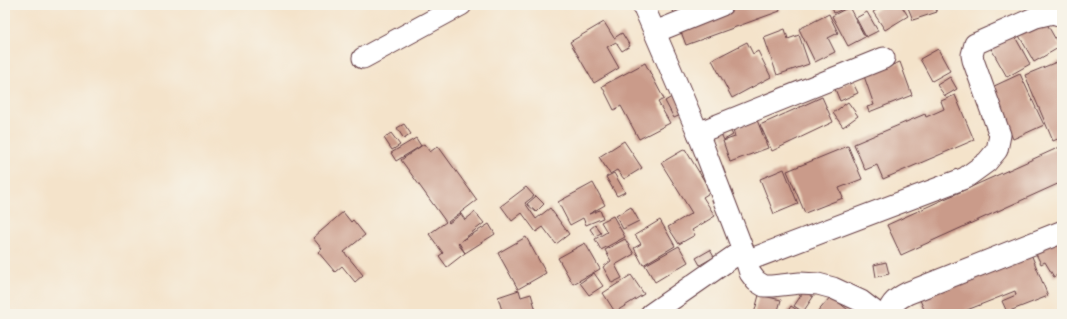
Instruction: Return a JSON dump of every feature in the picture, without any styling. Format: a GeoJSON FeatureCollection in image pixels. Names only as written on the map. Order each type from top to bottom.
{"type":"FeatureCollection","features":[{"type":"Feature","properties":{"kind":"street"},"geometry":{"type":"LineString","coordinates":[[363,58],[461,5]]}},
{"type":"Feature","properties":{"kind":"street"},"geometry":{"type":"LineString","coordinates":[[643,5],[698,133],[745,255],[750,273],[756,281],[764,286],[800,283],[818,284],[833,288],[861,301],[878,314]]}},
{"type":"Feature","properties":{"kind":"street"},"geometry":{"type":"LineString","coordinates":[[655,32],[722,5]]}},
{"type":"Feature","properties":{"kind":"street"},"geometry":{"type":"LineString","coordinates":[[651,314],[745,255],[965,178],[988,162],[997,150],[1000,135],[973,60],[972,55],[975,44],[1036,17],[1053,13],[1062,16]]}},
{"type":"Feature","properties":{"kind":"street"},"geometry":{"type":"LineString","coordinates":[[698,133],[884,58]]}},
{"type":"Feature","properties":{"kind":"street"},"geometry":{"type":"LineString","coordinates":[[888,314],[893,303],[908,293],[1062,232]]}},
{"type":"Feature","properties":{"kind":"building"},"geometry":{"type":"Polygon","coordinates":[[[681,5],[778,5],[780,11],[686,45],[672,8],[681,5]]]}},
{"type":"Feature","properties":{"kind":"building"},"geometry":{"type":"Polygon","coordinates":[[[831,5],[851,5],[834,13],[831,5]]]}},
{"type":"Feature","properties":{"kind":"building"},"geometry":{"type":"Polygon","coordinates":[[[884,5],[901,5],[908,16],[885,30],[873,12],[884,5]]]}},
{"type":"Feature","properties":{"kind":"building"},"geometry":{"type":"Polygon","coordinates":[[[907,5],[934,5],[937,12],[913,20],[907,5]]]}},
{"type":"Feature","properties":{"kind":"building"},"geometry":{"type":"Polygon","coordinates":[[[849,7],[865,37],[848,46],[832,16],[849,7]]]}},
{"type":"Feature","properties":{"kind":"building"},"geometry":{"type":"Polygon","coordinates":[[[867,12],[878,31],[866,37],[856,18],[867,12]]]}},
{"type":"Feature","properties":{"kind":"building"},"geometry":{"type":"Polygon","coordinates":[[[829,14],[838,33],[828,38],[835,52],[815,62],[799,29],[829,14]]]}},
{"type":"Feature","properties":{"kind":"building"},"geometry":{"type":"Polygon","coordinates":[[[1043,17],[1060,47],[1034,62],[1017,32],[1043,17]]]}},
{"type":"Feature","properties":{"kind":"building"},"geometry":{"type":"Polygon","coordinates":[[[604,22],[614,38],[622,33],[630,46],[622,51],[616,42],[607,47],[619,68],[594,83],[570,42],[604,22]]]}},
{"type":"Feature","properties":{"kind":"building"},"geometry":{"type":"Polygon","coordinates":[[[1009,26],[1030,64],[1007,77],[985,38],[1009,26]]]}},
{"type":"Feature","properties":{"kind":"building"},"geometry":{"type":"Polygon","coordinates":[[[785,29],[788,39],[799,35],[809,64],[777,75],[764,37],[785,29]]]}},
{"type":"Feature","properties":{"kind":"building"},"geometry":{"type":"Polygon","coordinates":[[[747,42],[753,54],[758,51],[771,77],[732,98],[712,60],[747,42]]]}},
{"type":"Feature","properties":{"kind":"building"},"geometry":{"type":"Polygon","coordinates":[[[938,49],[950,71],[932,81],[920,59],[938,49]]]}},
{"type":"Feature","properties":{"kind":"building"},"geometry":{"type":"Polygon","coordinates":[[[1059,61],[1062,68],[1062,137],[1053,141],[1025,75],[1059,61]]]}},
{"type":"Feature","properties":{"kind":"building"},"geometry":{"type":"Polygon","coordinates":[[[900,62],[912,95],[869,112],[867,107],[874,105],[864,76],[900,62]]]}},
{"type":"Feature","properties":{"kind":"building"},"geometry":{"type":"Polygon","coordinates":[[[645,63],[664,99],[658,102],[670,123],[639,139],[621,106],[614,110],[602,86],[645,63]]]}},
{"type":"Feature","properties":{"kind":"building"},"geometry":{"type":"Polygon","coordinates":[[[1020,74],[1044,125],[1013,139],[990,88],[1020,74]]]}},
{"type":"Feature","properties":{"kind":"building"},"geometry":{"type":"Polygon","coordinates":[[[950,77],[957,89],[945,96],[937,85],[950,77]]]}},
{"type":"Feature","properties":{"kind":"building"},"geometry":{"type":"Polygon","coordinates":[[[852,81],[858,93],[840,101],[835,89],[852,81]]]}},
{"type":"Feature","properties":{"kind":"building"},"geometry":{"type":"Polygon","coordinates":[[[677,94],[687,112],[674,118],[665,101],[677,94]]]}},
{"type":"Feature","properties":{"kind":"building"},"geometry":{"type":"Polygon","coordinates":[[[955,95],[974,140],[883,179],[877,165],[865,170],[854,144],[925,114],[926,117],[944,109],[941,101],[955,95]]]}},
{"type":"Feature","properties":{"kind":"building"},"geometry":{"type":"Polygon","coordinates":[[[822,97],[833,122],[772,151],[760,125],[822,97]]]}},
{"type":"Feature","properties":{"kind":"building"},"geometry":{"type":"Polygon","coordinates":[[[848,102],[858,116],[843,127],[833,113],[848,102]]]}},
{"type":"Feature","properties":{"kind":"building"},"geometry":{"type":"Polygon","coordinates":[[[757,120],[768,148],[730,162],[723,141],[735,137],[733,129],[757,120]]]}},
{"type":"Feature","properties":{"kind":"building"},"geometry":{"type":"Polygon","coordinates":[[[404,124],[411,134],[404,139],[397,128],[404,124]]]}},
{"type":"Feature","properties":{"kind":"building"},"geometry":{"type":"Polygon","coordinates":[[[729,129],[733,135],[724,140],[721,134],[729,129]]]}},
{"type":"Feature","properties":{"kind":"building"},"geometry":{"type":"Polygon","coordinates":[[[391,133],[400,145],[392,150],[384,138],[391,133]]]}},
{"type":"Feature","properties":{"kind":"building"},"geometry":{"type":"Polygon","coordinates":[[[416,138],[421,146],[396,161],[391,153],[416,138]]]}},
{"type":"Feature","properties":{"kind":"building"},"geometry":{"type":"Polygon","coordinates":[[[624,141],[642,168],[624,179],[617,170],[610,174],[599,157],[624,141]]]}},
{"type":"Feature","properties":{"kind":"building"},"geometry":{"type":"Polygon","coordinates":[[[424,144],[430,152],[438,146],[477,200],[448,222],[449,223],[461,214],[465,220],[475,212],[484,223],[461,241],[489,224],[495,234],[465,253],[447,267],[439,256],[443,253],[429,234],[446,222],[401,160],[424,144]]]}},
{"type":"Feature","properties":{"kind":"building"},"geometry":{"type":"Polygon","coordinates":[[[848,146],[862,179],[839,188],[843,198],[805,213],[787,171],[848,146]]]}},
{"type":"Feature","properties":{"kind":"building"},"geometry":{"type":"Polygon","coordinates":[[[1062,146],[1062,182],[901,255],[887,225],[1062,146]]]}},
{"type":"Feature","properties":{"kind":"building"},"geometry":{"type":"Polygon","coordinates":[[[685,149],[711,192],[703,197],[715,216],[692,230],[695,235],[679,244],[668,227],[692,213],[661,163],[685,149]]]}},
{"type":"Feature","properties":{"kind":"building"},"geometry":{"type":"Polygon","coordinates":[[[784,169],[798,204],[774,214],[760,179],[784,169]]]}},
{"type":"Feature","properties":{"kind":"building"},"geometry":{"type":"Polygon","coordinates":[[[614,173],[625,192],[617,196],[606,177],[614,173]]]}},
{"type":"Feature","properties":{"kind":"building"},"geometry":{"type":"Polygon","coordinates":[[[593,183],[605,205],[589,214],[600,210],[603,218],[586,225],[583,218],[570,225],[558,202],[593,183]]]}},
{"type":"Feature","properties":{"kind":"building"},"geometry":{"type":"Polygon","coordinates":[[[526,187],[534,196],[525,203],[536,219],[550,208],[569,234],[556,244],[543,227],[536,232],[522,213],[512,221],[501,206],[526,187]]]}},
{"type":"Feature","properties":{"kind":"building"},"geometry":{"type":"Polygon","coordinates":[[[536,196],[544,204],[536,212],[527,204],[536,196]]]}},
{"type":"Feature","properties":{"kind":"building"},"geometry":{"type":"Polygon","coordinates":[[[631,207],[639,221],[623,229],[616,216],[631,207]]]}},
{"type":"Feature","properties":{"kind":"building"},"geometry":{"type":"Polygon","coordinates":[[[343,212],[351,222],[353,220],[365,235],[344,252],[363,275],[355,282],[342,266],[335,272],[318,252],[322,249],[313,238],[343,212]]]}},
{"type":"Feature","properties":{"kind":"building"},"geometry":{"type":"Polygon","coordinates":[[[613,216],[625,237],[601,250],[595,239],[607,232],[601,222],[613,216]]]}},
{"type":"Feature","properties":{"kind":"building"},"geometry":{"type":"Polygon","coordinates":[[[660,220],[675,246],[643,265],[634,248],[641,244],[635,235],[660,220]]]}},
{"type":"Feature","properties":{"kind":"building"},"geometry":{"type":"Polygon","coordinates":[[[595,225],[601,233],[595,236],[590,229],[595,225]]]}},
{"type":"Feature","properties":{"kind":"building"},"geometry":{"type":"Polygon","coordinates":[[[526,237],[546,273],[518,289],[498,253],[526,237]]]}},
{"type":"Feature","properties":{"kind":"building"},"geometry":{"type":"Polygon","coordinates":[[[1062,238],[1062,273],[1054,277],[1045,262],[1041,264],[1035,252],[1062,238]]]}},
{"type":"Feature","properties":{"kind":"building"},"geometry":{"type":"Polygon","coordinates":[[[625,239],[634,254],[615,265],[622,278],[612,283],[603,267],[611,261],[605,250],[625,239]]]}},
{"type":"Feature","properties":{"kind":"building"},"geometry":{"type":"Polygon","coordinates":[[[585,243],[600,269],[573,284],[558,258],[585,243]]]}},
{"type":"Feature","properties":{"kind":"building"},"geometry":{"type":"Polygon","coordinates":[[[679,246],[688,262],[655,282],[645,265],[679,246]]]}},
{"type":"Feature","properties":{"kind":"building"},"geometry":{"type":"Polygon","coordinates":[[[1029,249],[1048,296],[1007,312],[1002,301],[1016,295],[1015,291],[957,314],[926,314],[917,293],[1029,249]]]}},
{"type":"Feature","properties":{"kind":"building"},"geometry":{"type":"Polygon","coordinates":[[[710,250],[714,257],[700,265],[696,258],[710,250]]]}},
{"type":"Feature","properties":{"kind":"building"},"geometry":{"type":"Polygon","coordinates":[[[886,262],[889,274],[876,277],[874,265],[886,262]]]}},
{"type":"Feature","properties":{"kind":"building"},"geometry":{"type":"Polygon","coordinates":[[[594,273],[603,286],[589,295],[580,283],[594,273]]]}},
{"type":"Feature","properties":{"kind":"building"},"geometry":{"type":"Polygon","coordinates":[[[631,275],[644,294],[615,312],[603,293],[631,275]]]}},
{"type":"Feature","properties":{"kind":"building"},"geometry":{"type":"Polygon","coordinates":[[[519,290],[521,297],[531,294],[537,314],[503,314],[498,297],[519,290]]]}},
{"type":"Feature","properties":{"kind":"building"},"geometry":{"type":"Polygon","coordinates":[[[804,291],[813,297],[803,312],[794,306],[804,291]]]}},
{"type":"Feature","properties":{"kind":"building"},"geometry":{"type":"Polygon","coordinates":[[[759,295],[781,300],[777,314],[754,314],[759,295]]]}},
{"type":"Feature","properties":{"kind":"building"},"geometry":{"type":"Polygon","coordinates":[[[831,296],[848,310],[844,314],[816,314],[831,296]]]}},
{"type":"Feature","properties":{"kind":"building"},"geometry":{"type":"Polygon","coordinates":[[[791,306],[803,314],[786,314],[791,306]]]}}]}
